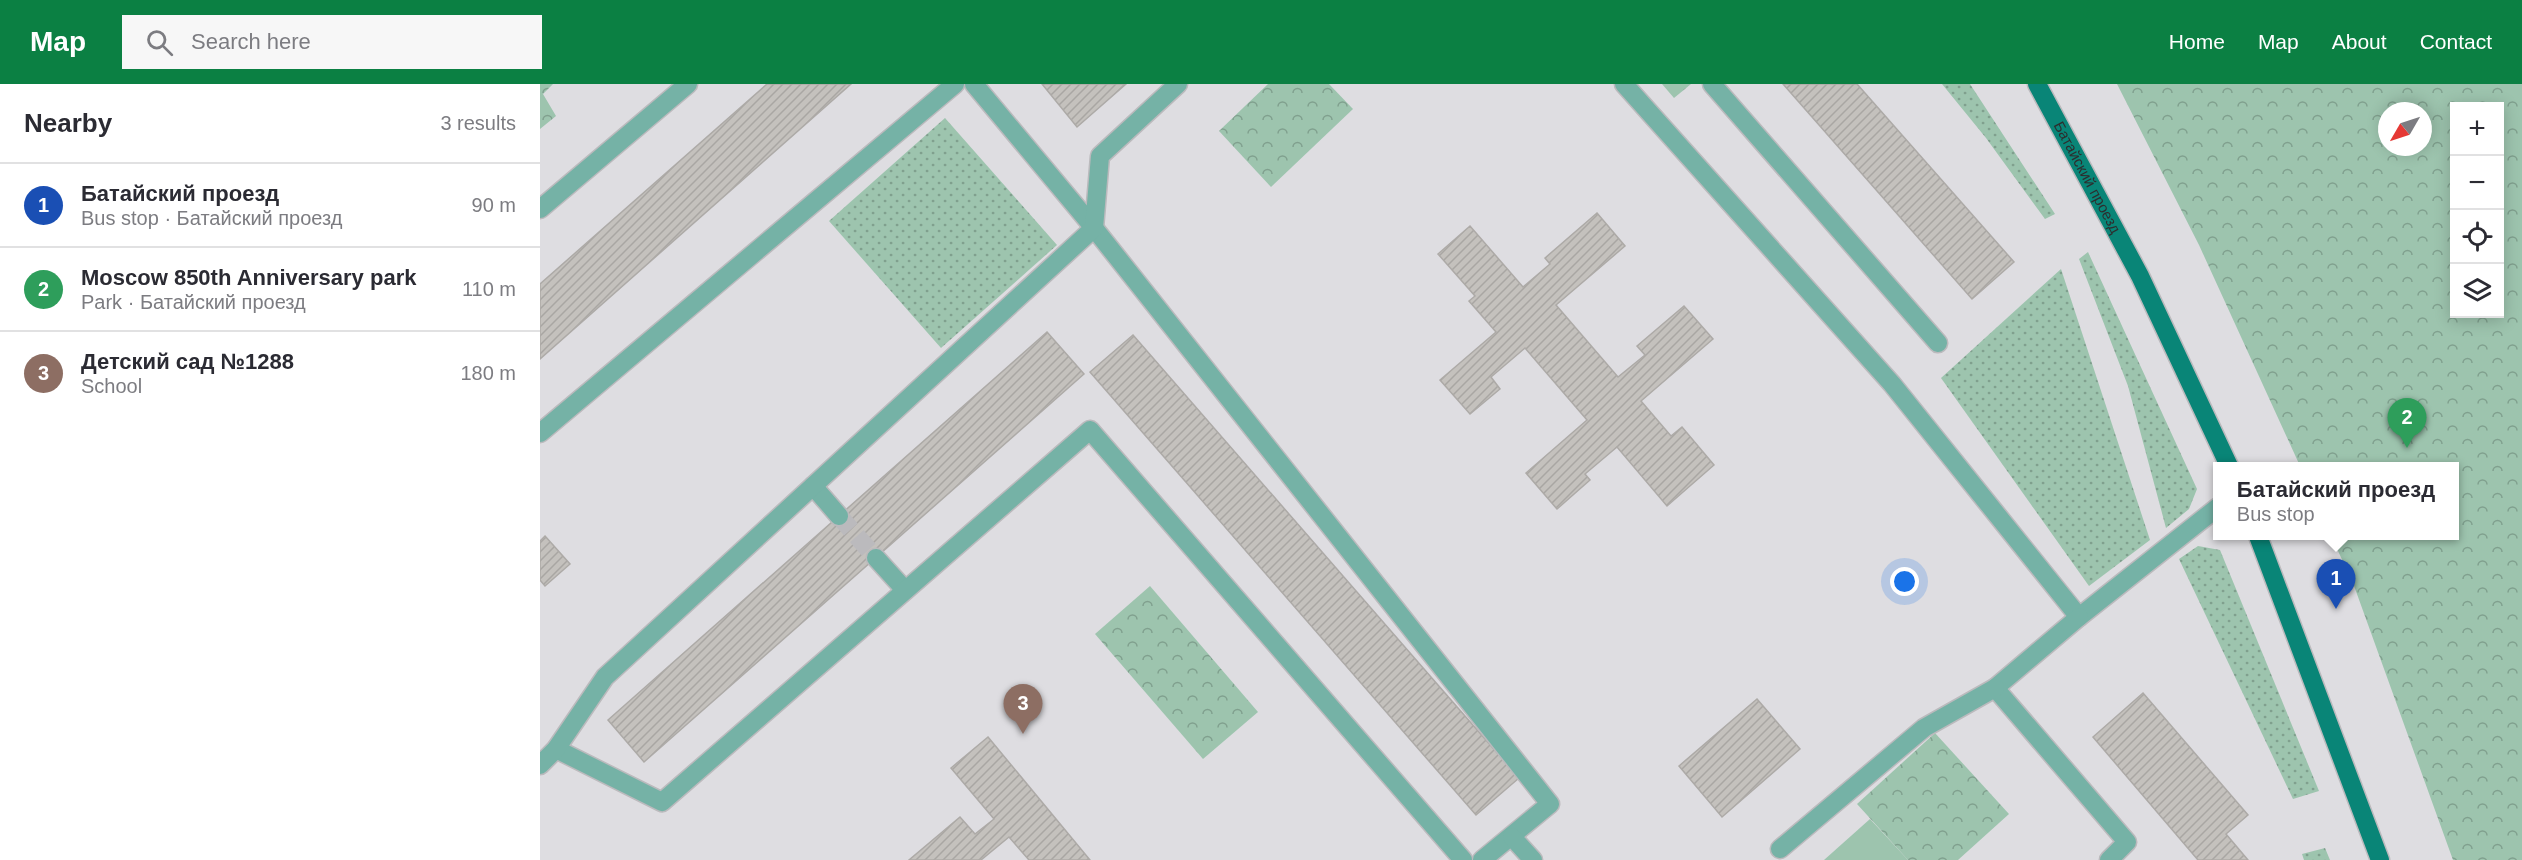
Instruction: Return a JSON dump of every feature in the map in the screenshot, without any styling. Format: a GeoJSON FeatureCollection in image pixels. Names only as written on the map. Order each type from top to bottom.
{"type":"FeatureCollection","features":[{"type":"Feature","properties":{"kind":"main road","name":"Батайский проезд"},"geometry":{"type":"LineString","coordinates":[[2037,84],[2140,276],[2227,462]]}},
{"type":"Feature","properties":{"kind":"main road"},"geometry":{"type":"LineString","coordinates":[[2260,540],[2380,860]]}},
{"type":"Feature","properties":{"kind":"lane"},"geometry":{"type":"LineString","coordinates":[[540,209],[688,84]]}},
{"type":"Feature","properties":{"kind":"lane"},"geometry":{"type":"LineString","coordinates":[[540,433],[955,84]]}},
{"type":"Feature","properties":{"kind":"lane"},"geometry":{"type":"LineString","coordinates":[[974,84],[1094,228],[1550,804],[1482,860]]}},
{"type":"Feature","properties":{"kind":"lane"},"geometry":{"type":"LineString","coordinates":[[540,765],[556,748],[605,677],[1094,228],[1100,156],[1178,84]]}},
{"type":"Feature","properties":{"kind":"lane"},"geometry":{"type":"LineString","coordinates":[[1624,84],[1892,384],[2079,616]]}},
{"type":"Feature","properties":{"kind":"lane"},"geometry":{"type":"LineString","coordinates":[[1712,84],[1938,343]]}},
{"type":"Feature","properties":{"kind":"lane"},"geometry":{"type":"LineString","coordinates":[[556,748],[662,802],[1090,430],[1462,860]]}},
{"type":"Feature","properties":{"kind":"lane"},"geometry":{"type":"LineString","coordinates":[[813,486],[839,516]]}},
{"type":"Feature","properties":{"kind":"lane"},"geometry":{"type":"LineString","coordinates":[[1780,849],[1924,728],[1995,688],[2079,616],[2213,510]]}},
{"type":"Feature","properties":{"kind":"lane"},"geometry":{"type":"LineString","coordinates":[[876,558],[905,590]]}},
{"type":"Feature","properties":{"kind":"lane"},"geometry":{"type":"LineString","coordinates":[[1995,688],[2127,842],[2109,860]]}},
{"type":"Feature","properties":{"kind":"lane"},"geometry":{"type":"LineString","coordinates":[[1512,837],[1533,860]]}},
{"type":"Feature","properties":{"kind":"green space"},"geometry":{"type":"Polygon","coordinates":[[[540,84],[553,84],[543,94],[556,116],[540,129],[540,84]]]}},
{"type":"Feature","properties":{"kind":"green space"},"geometry":{"type":"Polygon","coordinates":[[[1268,84],[1329,84],[1353,109],[1271,187],[1219,131],[1268,84]]]}},
{"type":"Feature","properties":{"kind":"green space"},"geometry":{"type":"Polygon","coordinates":[[[1662,84],[1691,84],[1674,98],[1662,84]]]}},
{"type":"Feature","properties":{"kind":"green space"},"geometry":{"type":"Polygon","coordinates":[[[1942,84],[1970,84],[2055,214],[2045,219],[1986,138],[1942,84]]]}},
{"type":"Feature","properties":{"kind":"green space"},"geometry":{"type":"Polygon","coordinates":[[[2117,84],[2522,84],[2522,860],[2453,860],[2353,583],[2333,540],[2459,540],[2459,462],[2298,462],[2199,245],[2117,84]]]}},
{"type":"Feature","properties":{"kind":"green space"},"geometry":{"type":"Polygon","coordinates":[[[945,118],[1057,245],[941,348],[829,221],[945,118]]]}},
{"type":"Feature","properties":{"kind":"green space"},"geometry":{"type":"Polygon","coordinates":[[[2088,252],[2197,489],[2189,509],[2166,528],[2128,386],[2079,259],[2088,252]]]}},
{"type":"Feature","properties":{"kind":"green space"},"geometry":{"type":"Polygon","coordinates":[[[2061,269],[2150,540],[2089,586],[1941,378],[2061,269]]]}},
{"type":"Feature","properties":{"kind":"green space"},"geometry":{"type":"Polygon","coordinates":[[[2198,546],[2220,550],[2319,791],[2293,799],[2179,559],[2198,546]]]}},
{"type":"Feature","properties":{"kind":"green space"},"geometry":{"type":"Polygon","coordinates":[[[1150,586],[1258,712],[1203,759],[1095,634],[1150,586]]]}},
{"type":"Feature","properties":{"kind":"green space"},"geometry":{"type":"Polygon","coordinates":[[[1935,733],[2009,814],[1958,860],[1908,860],[1857,804],[1935,733]]]}},
{"type":"Feature","properties":{"kind":"green space"},"geometry":{"type":"Polygon","coordinates":[[[1870,819],[1908,860],[1824,860],[1870,819]]]}},
{"type":"Feature","properties":{"kind":"green space"},"geometry":{"type":"Polygon","coordinates":[[[2325,848],[2330,860],[2304,860],[2302,854],[2325,848]]]}},
{"type":"Feature","properties":{"kind":"building"},"geometry":{"type":"Polygon","coordinates":[[[767,84],[851,84],[540,359],[540,284],[767,84]]]}},
{"type":"Feature","properties":{"kind":"building"},"geometry":{"type":"Polygon","coordinates":[[[1042,84],[1126,84],[1077,127],[1042,84]]]}},
{"type":"Feature","properties":{"kind":"building"},"geometry":{"type":"Polygon","coordinates":[[[1783,84],[1857,84],[2014,262],[1972,299],[1783,84]]]}},
{"type":"Feature","properties":{"kind":"building"},"geometry":{"type":"Polygon","coordinates":[[[1597,213],[1625,246],[1556,305],[1618,377],[1645,355],[1637,346],[1684,306],[1713,339],[1641,401],[1671,436],[1682,427],[1714,465],[1667,506],[1617,447],[1585,474],[1590,480],[1557,509],[1526,473],[1587,420],[1525,348],[1491,377],[1500,389],[1470,414],[1440,380],[1496,332],[1469,301],[1475,296],[1438,254],[1470,226],[1523,287],[1550,264],[1545,258],[1597,213]]]}},
{"type":"Feature","properties":{"kind":"building"},"geometry":{"type":"Polygon","coordinates":[[[1047,332],[1084,374],[644,762],[608,720],[1047,332]]]}},
{"type":"Feature","properties":{"kind":"building"},"geometry":{"type":"Polygon","coordinates":[[[1133,335],[1519,778],[1476,815],[1090,372],[1133,335]]]}},
{"type":"Feature","properties":{"kind":"building"},"geometry":{"type":"Polygon","coordinates":[[[545,536],[570,564],[545,586],[540,580],[540,541],[545,536]]]}},
{"type":"Feature","properties":{"kind":"building"},"geometry":{"type":"Polygon","coordinates":[[[2143,693],[2248,815],[2226,834],[2248,860],[2198,860],[2093,737],[2143,693]]]}},
{"type":"Feature","properties":{"kind":"building"},"geometry":{"type":"Polygon","coordinates":[[[1757,699],[1800,749],[1722,817],[1679,766],[1757,699]]]}},
{"type":"Feature","properties":{"kind":"building"},"geometry":{"type":"Polygon","coordinates":[[[988,737],[1090,860],[1029,860],[1009,837],[981,860],[909,860],[960,817],[975,834],[994,819],[951,768],[988,737]]]}},
{"type":"Feature","properties":{"kind":"tunnel"},"geometry":{"type":"LineString","coordinates":[[839,516],[876,558]]}},
{"type":"Feature","properties":{"kind":"place","name":"Moscow 850th Anniversary park"},"geometry":{"type":"Point","coordinates":[2407,448]}},
{"type":"Feature","properties":{"kind":"place","name":"Батайский проезд"},"geometry":{"type":"Point","coordinates":[2336,609]}},
{"type":"Feature","properties":{"kind":"place","name":"Детский сад №1288"},"geometry":{"type":"Point","coordinates":[1023,734]}}]}
